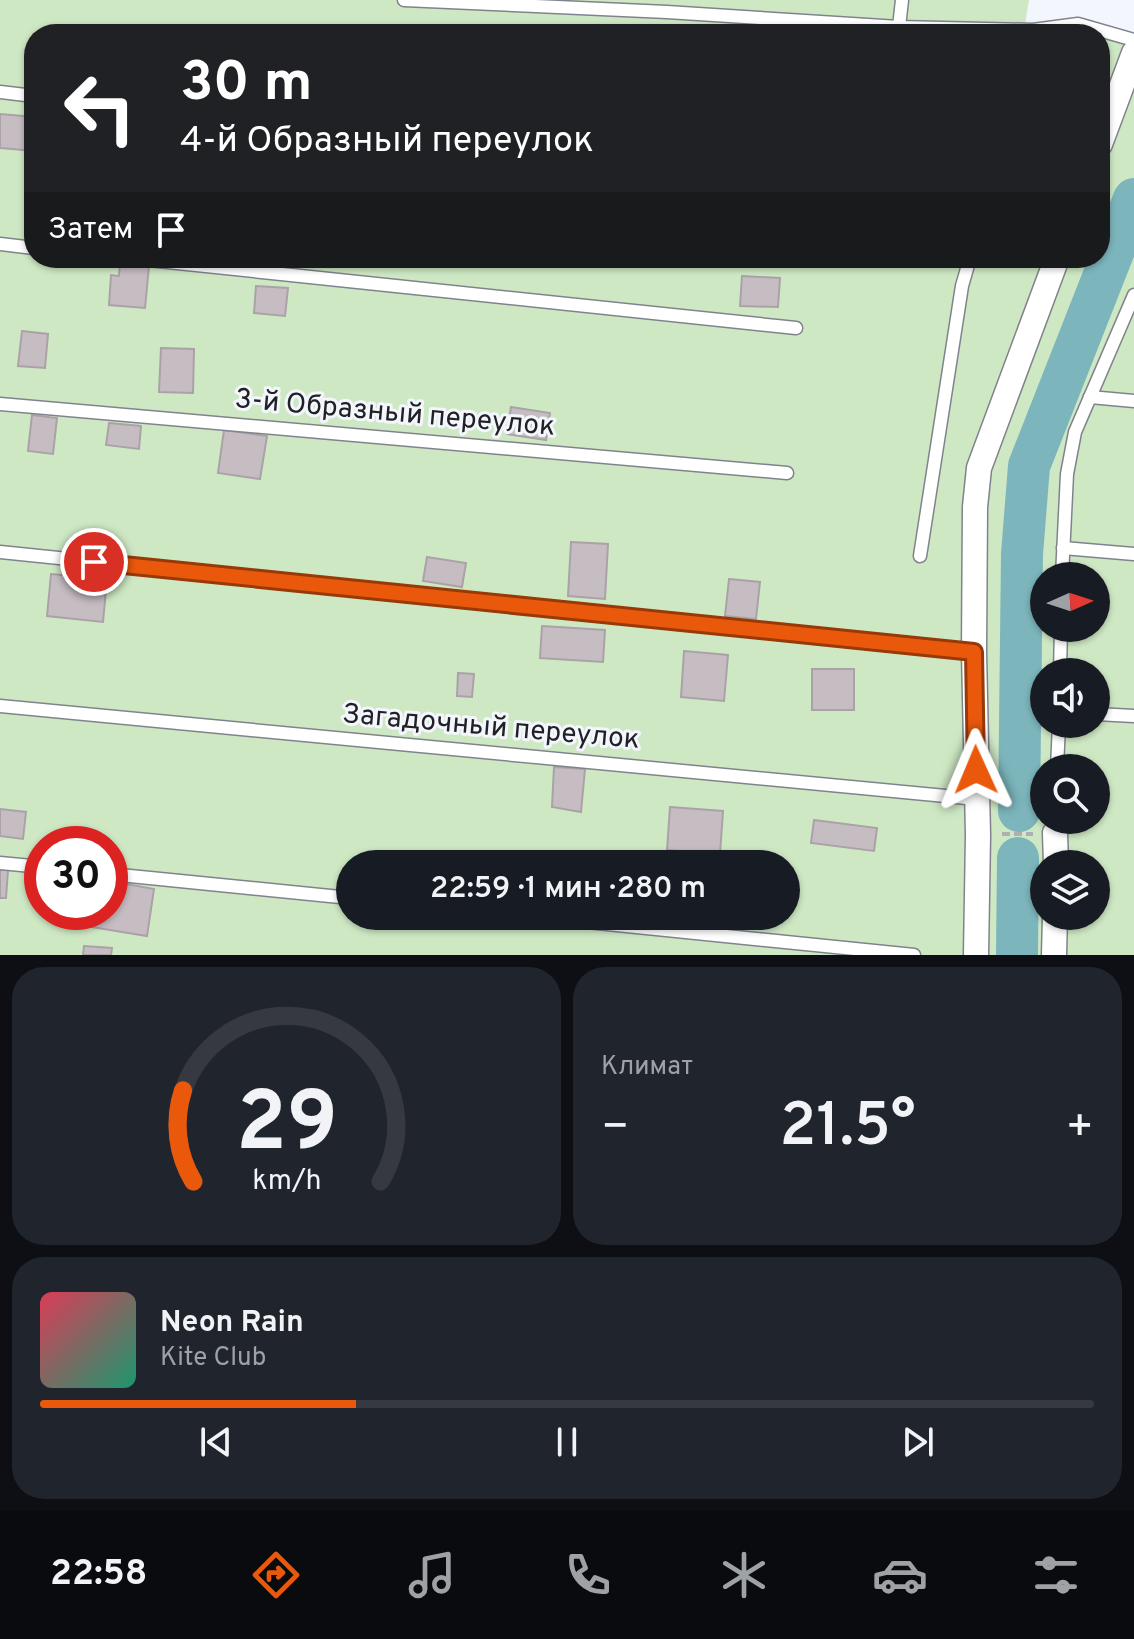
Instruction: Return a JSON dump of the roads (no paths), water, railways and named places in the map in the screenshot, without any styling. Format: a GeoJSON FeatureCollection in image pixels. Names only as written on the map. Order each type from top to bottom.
{"type":"FeatureCollection","features":[{"type":"Feature","properties":{"kind":"street"},"geometry":{"type":"LineString","coordinates":[[1110,117],[1134,53]]}},
{"type":"Feature","properties":{"kind":"street"},"geometry":{"type":"LineString","coordinates":[[976,955],[978,835],[974,652],[975,507],[979,468],[1053,268]]}},
{"type":"Feature","properties":{"kind":"street"},"geometry":{"type":"LineString","coordinates":[[1054,955],[1055,930]]}},
{"type":"Feature","properties":{"kind":"lane"},"geometry":{"type":"LineString","coordinates":[[404,0],[667,6],[866,24]]}},
{"type":"Feature","properties":{"kind":"lane"},"geometry":{"type":"LineString","coordinates":[[899,24],[902,0]]}},
{"type":"Feature","properties":{"kind":"lane"},"geometry":{"type":"LineString","coordinates":[[1110,33],[1134,40]]}},
{"type":"Feature","properties":{"kind":"lane"},"geometry":{"type":"LineString","coordinates":[[0,92],[24,95]]}},
{"type":"Feature","properties":{"kind":"lane"},"geometry":{"type":"LineString","coordinates":[[0,244],[24,247]]}},
{"type":"Feature","properties":{"kind":"lane"},"geometry":{"type":"LineString","coordinates":[[224,268],[796,328]]}},
{"type":"Feature","properties":{"kind":"lane"},"geometry":{"type":"LineString","coordinates":[[920,556],[967,268]]}},
{"type":"Feature","properties":{"kind":"lane"},"geometry":{"type":"LineString","coordinates":[[1062,562],[1067,474],[1075,432],[1134,295]]}},
{"type":"Feature","properties":{"kind":"lane"},"geometry":{"type":"LineString","coordinates":[[1090,397],[1134,401]]}},
{"type":"Feature","properties":{"kind":"lane","name":"3-й Образный переулок"},"geometry":{"type":"LineString","coordinates":[[0,404],[787,473]]}},
{"type":"Feature","properties":{"kind":"lane"},"geometry":{"type":"LineString","coordinates":[[1063,548],[1134,554]]}},
{"type":"Feature","properties":{"kind":"lane"},"geometry":{"type":"LineString","coordinates":[[0,552],[974,652]]}},
{"type":"Feature","properties":{"kind":"lane","name":"Загадочный переулок"},"geometry":{"type":"LineString","coordinates":[[0,706],[977,799]]}},
{"type":"Feature","properties":{"kind":"lane"},"geometry":{"type":"LineString","coordinates":[[1110,715],[1134,716]]}},
{"type":"Feature","properties":{"kind":"lane"},"geometry":{"type":"LineString","coordinates":[[0,863],[24,865]]}},
{"type":"Feature","properties":{"kind":"lane"},"geometry":{"type":"LineString","coordinates":[[128,876],[336,897]]}},
{"type":"Feature","properties":{"kind":"lane"},"geometry":{"type":"LineString","coordinates":[[667,930],[914,955]]}},
{"type":"Feature","properties":{"kind":"waterway"},"geometry":{"type":"LineString","coordinates":[[1110,260],[1134,199]]}},
{"type":"Feature","properties":{"kind":"waterway"},"geometry":{"type":"LineString","coordinates":[[1019,811],[1022,554],[1029,466],[1107,268]]}},
{"type":"Feature","properties":{"kind":"waterway"},"geometry":{"type":"LineString","coordinates":[[1017,955],[1018,858]]}}]}
